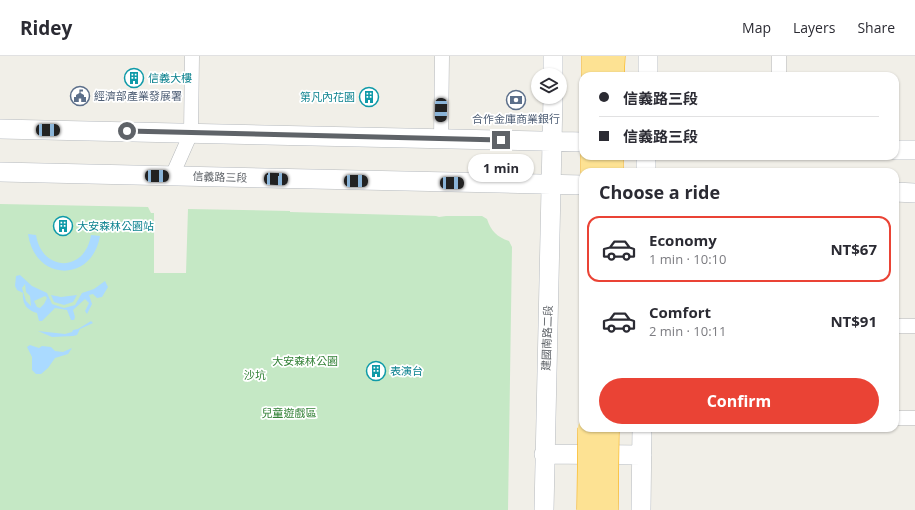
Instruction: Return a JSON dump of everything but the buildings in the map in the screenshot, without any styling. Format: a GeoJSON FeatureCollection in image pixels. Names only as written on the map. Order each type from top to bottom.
{"type":"FeatureCollection","features":[{"type":"Feature","properties":{"kind":"highway"},"geometry":{"type":"LineString","coordinates":[[593,56],[593,72]]}},
{"type":"Feature","properties":{"kind":"highway"},"geometry":{"type":"LineString","coordinates":[[613,72],[614,56]]}},
{"type":"Feature","properties":{"kind":"highway"},"geometry":{"type":"LineString","coordinates":[[588,510],[589,432]]}},
{"type":"Feature","properties":{"kind":"highway"},"geometry":{"type":"LineString","coordinates":[[607,510],[608,432]]}},
{"type":"Feature","properties":{"kind":"main road"},"geometry":{"type":"LineString","coordinates":[[553,56],[553,68]]}},
{"type":"Feature","properties":{"kind":"main road"},"geometry":{"type":"LineString","coordinates":[[648,56],[648,72]]}},
{"type":"Feature","properties":{"kind":"main road","name":"建國南路二段"},"geometry":{"type":"LineString","coordinates":[[544,510],[544,454],[553,104]]}},
{"type":"Feature","properties":{"kind":"main road"},"geometry":{"type":"LineString","coordinates":[[0,129],[579,142]]}},
{"type":"Feature","properties":{"kind":"main road"},"geometry":{"type":"LineString","coordinates":[[899,150],[915,150]]}},
{"type":"Feature","properties":{"kind":"main road","name":"信義路三段"},"geometry":{"type":"LineString","coordinates":[[0,172],[579,185]]}},
{"type":"Feature","properties":{"kind":"main road"},"geometry":{"type":"LineString","coordinates":[[899,192],[915,193]]}},
{"type":"Feature","properties":{"kind":"main road"},"geometry":{"type":"LineString","coordinates":[[641,510],[642,432]]}},
{"type":"Feature","properties":{"kind":"main road"},"geometry":{"type":"LineString","coordinates":[[544,454],[642,455]]}},
{"type":"Feature","properties":{"kind":"street"},"geometry":{"type":"LineString","coordinates":[[172,176],[190,133],[192,56]]}},
{"type":"Feature","properties":{"kind":"street"},"geometry":{"type":"LineString","coordinates":[[441,138],[442,56]]}},
{"type":"Feature","properties":{"kind":"street"},"geometry":{"type":"LineString","coordinates":[[779,72],[780,56]]}},
{"type":"Feature","properties":{"kind":"street"},"geometry":{"type":"LineString","coordinates":[[899,326],[915,326]]}},
{"type":"Feature","properties":{"kind":"street"},"geometry":{"type":"LineString","coordinates":[[899,418],[915,418]]}},
{"type":"Feature","properties":{"kind":"green space","name":"大安森林公園"},"geometry":{"type":"Polygon","coordinates":[[[0,204],[148,207],[151,213],[154,213],[154,273],[186,273],[188,209],[290,211],[439,217],[482,216],[487,219],[490,227],[495,233],[501,238],[509,241],[512,247],[508,510],[0,510],[0,204]]]}},
{"type":"Feature","properties":{"kind":"water"},"geometry":{"type":"Polygon","coordinates":[[[28,234],[36,235],[40,247],[46,256],[54,261],[64,263],[73,261],[81,256],[87,247],[91,235],[100,236],[95,251],[86,262],[76,269],[64,271],[52,268],[41,261],[33,250],[28,234]]]}},
{"type":"Feature","properties":{"kind":"water"},"geometry":{"type":"Polygon","coordinates":[[[20,275],[32,286],[47,293],[52,304],[64,308],[75,305],[82,293],[94,289],[105,281],[108,287],[102,297],[97,298],[93,294],[89,295],[92,304],[87,314],[85,311],[89,303],[85,299],[73,310],[75,317],[74,320],[71,320],[67,310],[55,308],[42,321],[39,321],[37,313],[30,310],[24,303],[23,293],[17,290],[15,286],[16,276],[20,275]],[[25,284],[22,288],[26,301],[31,306],[30,296],[26,292],[25,284]],[[45,296],[34,301],[37,307],[40,308],[44,304],[47,298],[45,296]]]}},
{"type":"Feature","properties":{"kind":"water"},"geometry":{"type":"Polygon","coordinates":[[[51,295],[61,297],[77,295],[73,302],[64,305],[54,302],[51,295]]]}},
{"type":"Feature","properties":{"kind":"water"},"geometry":{"type":"Polygon","coordinates":[[[91,321],[93,323],[80,329],[77,335],[73,336],[52,337],[38,331],[65,334],[78,329],[91,321]]]}},
{"type":"Feature","properties":{"kind":"water"},"geometry":{"type":"Polygon","coordinates":[[[30,345],[39,348],[42,346],[51,347],[55,351],[63,352],[72,348],[68,354],[55,358],[48,368],[41,374],[36,374],[32,370],[32,357],[27,347],[30,345]]]}},
{"type":"Feature","properties":{"kind":"place","name":"信義大樓"},"geometry":{"type":"Point","coordinates":[134,78]}},
{"type":"Feature","properties":{"kind":"place","name":"經濟部產業發展署"},"geometry":{"type":"Point","coordinates":[80,96]}},
{"type":"Feature","properties":{"kind":"place","name":"第凡內花園"},"geometry":{"type":"Point","coordinates":[369,97]}},
{"type":"Feature","properties":{"kind":"place","name":"合作金庫商業銀行"},"geometry":{"type":"Point","coordinates":[516,100]}},
{"type":"Feature","properties":{"kind":"place","name":"大安森林公園站"},"geometry":{"type":"Point","coordinates":[63,226]}},
{"type":"Feature","properties":{"kind":"place","name":"表演台"},"geometry":{"type":"Point","coordinates":[376,371]}},
{"type":"Feature","properties":{"kind":"route"},"geometry":{"type":"LineString","coordinates":[[127,131],[501,140]]}},
{"type":"Feature","properties":{"kind":"park label","name":"沙坑"},"geometry":{"type":"Point","coordinates":[255,375]}},
{"type":"Feature","properties":{"kind":"park label","name":"兒童遊戲區"},"geometry":{"type":"Point","coordinates":[289,413]}}]}
